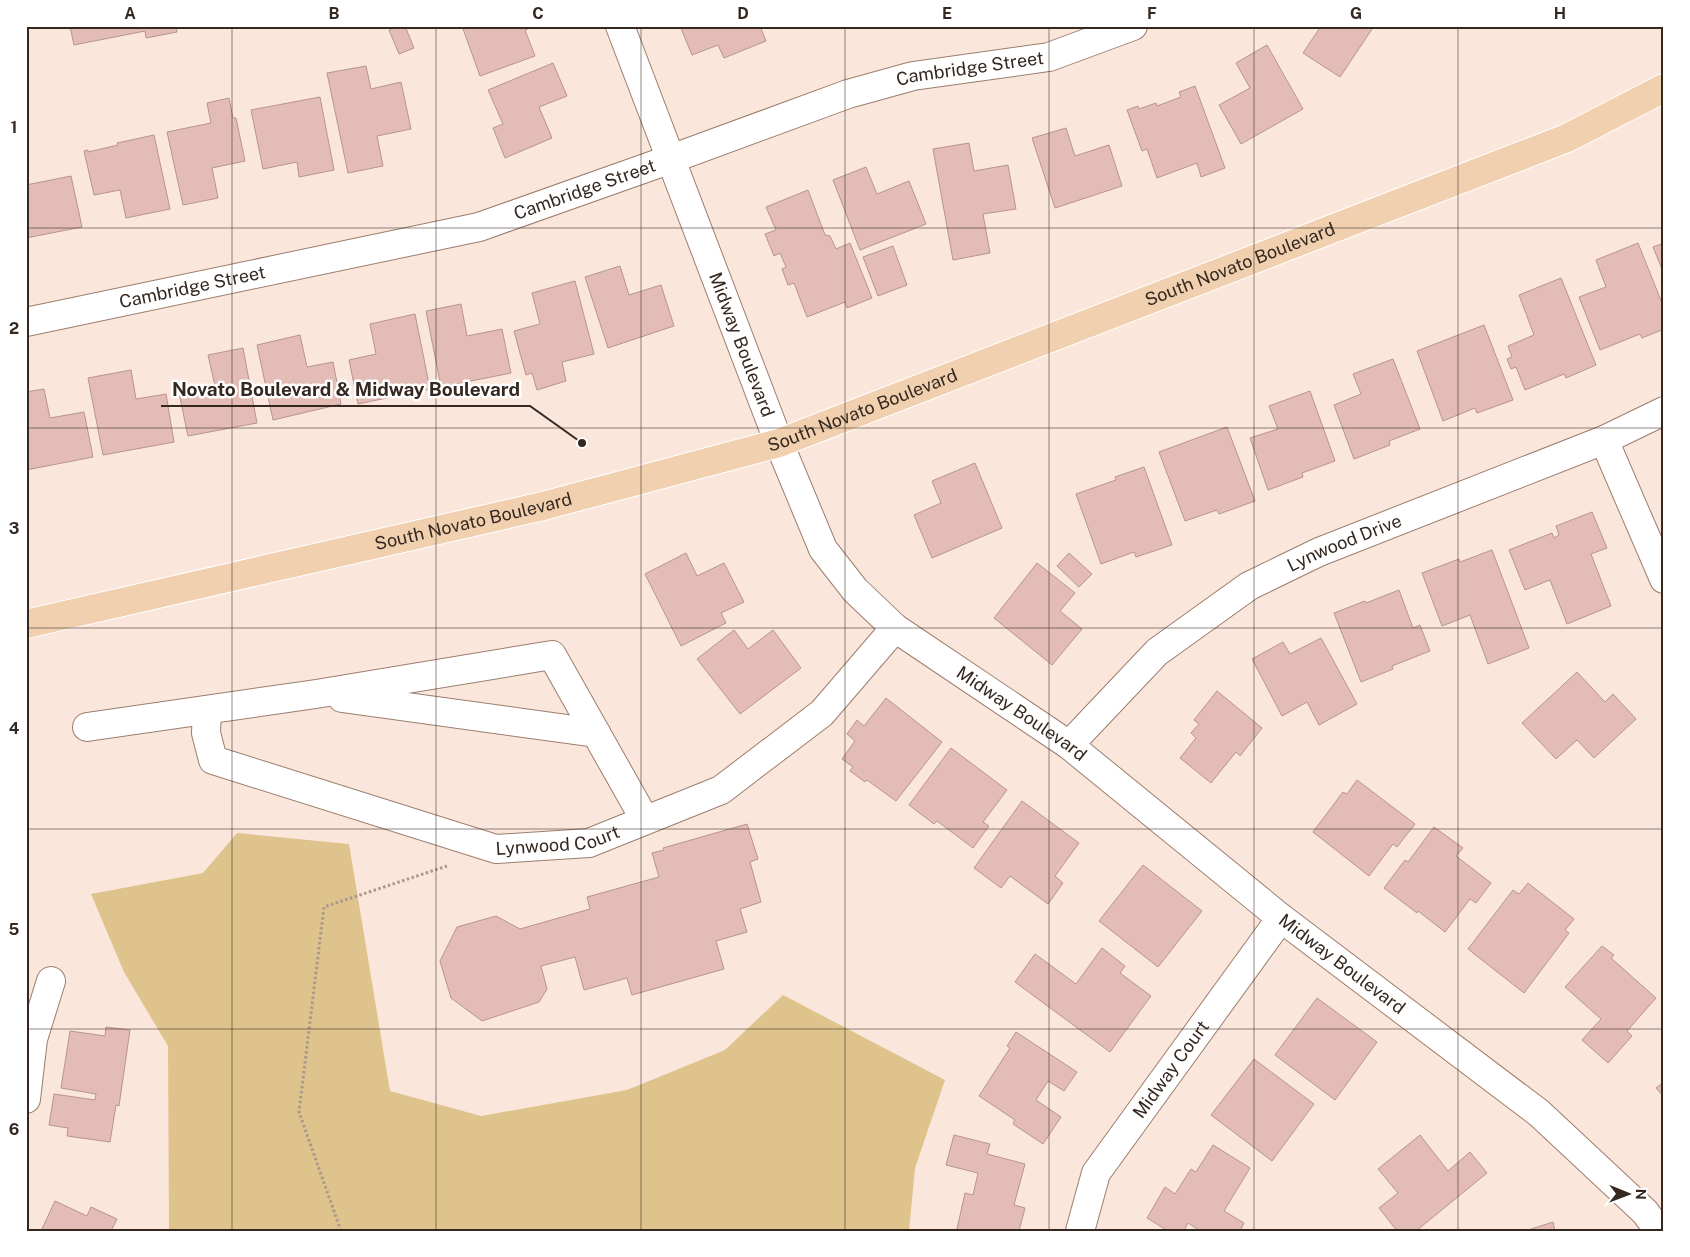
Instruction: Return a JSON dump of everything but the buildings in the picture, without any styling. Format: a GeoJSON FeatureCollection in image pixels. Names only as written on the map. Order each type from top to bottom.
{"type":"FeatureCollection","features":[{"type":"Feature","properties":{"kind":"main road","name":"South Novato Boulevard"},"geometry":{"type":"LineString","coordinates":[[26,624],[543,506],[779,443],[1567,138],[1664,88]]}},
{"type":"Feature","properties":{"kind":"street","name":"Midway Boulevard"},"geometry":{"type":"LineString","coordinates":[[620,26],[779,443],[822,549],[856,590],[895,628],[1069,745],[1281,918],[1539,1113],[1645,1212],[1659,1231]]}},
{"type":"Feature","properties":{"kind":"street","name":"Cambridge Street"},"geometry":{"type":"LineString","coordinates":[[26,322],[478,227],[848,94],[913,76],[1049,57],[1133,26]]}},
{"type":"Feature","properties":{"kind":"street","name":"Lynwood Drive"},"geometry":{"type":"LineString","coordinates":[[1069,745],[1158,652],[1249,586],[1319,552],[1604,440],[1664,411]]}},
{"type":"Feature","properties":{"kind":"street"},"geometry":{"type":"LineString","coordinates":[[1604,440],[1664,579]]}},
{"type":"Feature","properties":{"kind":"street","name":"Lynwood Court"},"geometry":{"type":"LineString","coordinates":[[207,710],[206,733],[213,760],[496,850],[589,842],[721,790],[822,713],[895,628]]}},
{"type":"Feature","properties":{"kind":"street"},"geometry":{"type":"LineString","coordinates":[[87,728],[316,694],[552,655],[645,820]]}},
{"type":"Feature","properties":{"kind":"street"},"geometry":{"type":"LineString","coordinates":[[316,694],[596,733]]}},
{"type":"Feature","properties":{"kind":"street","name":"Midway Court"},"geometry":{"type":"LineString","coordinates":[[1080,1231],[1096,1173],[1281,918]]}},
{"type":"Feature","properties":{"kind":"street"},"geometry":{"type":"LineString","coordinates":[[26,1099],[33,1039],[51,981]]}},
{"type":"Feature","properties":{"kind":"path"},"geometry":{"type":"LineString","coordinates":[[341,1231],[299,1112],[324,907],[450,865]]}},
{"type":"Feature","properties":{"kind":"shaded area"},"geometry":{"type":"Polygon","coordinates":[[[237,833],[349,844],[390,1091],[481,1116],[627,1090],[725,1050],[783,995],[945,1080],[915,1168],[909,1231],[169,1231],[168,1046],[124,972],[91,894],[203,873],[237,833]]]}},
{"type":"Feature","properties":{"kind":"place","name":"Novato Boulevard & Midway Boulevard"},"geometry":{"type":"Point","coordinates":[582,443]}}]}
